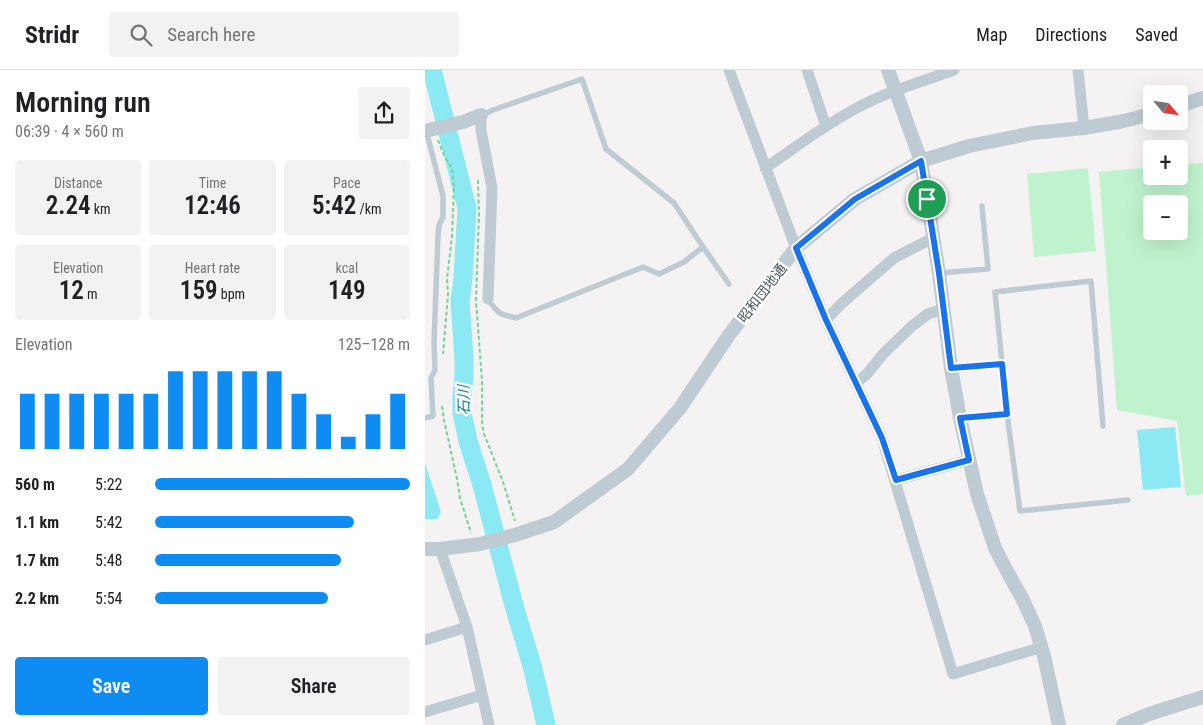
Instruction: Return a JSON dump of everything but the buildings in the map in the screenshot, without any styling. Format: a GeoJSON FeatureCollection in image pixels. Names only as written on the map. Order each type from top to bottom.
{"type":"FeatureCollection","features":[{"type":"Feature","properties":{"kind":"street"},"geometry":{"type":"LineString","coordinates":[[729,70],[796,248],[826,320],[882,438],[953,674],[1042,647]]}},
{"type":"Feature","properties":{"kind":"street"},"geometry":{"type":"LineString","coordinates":[[807,70],[826,126]]}},
{"type":"Feature","properties":{"kind":"street"},"geometry":{"type":"LineString","coordinates":[[888,70],[921,161],[939,273],[951,368],[977,494],[985,523],[995,548],[1035,626],[1042,647],[1059,725]]}},
{"type":"Feature","properties":{"kind":"street"},"geometry":{"type":"LineString","coordinates":[[765,168],[826,126],[855,109],[895,91],[954,70]]}},
{"type":"Feature","properties":{"kind":"street"},"geometry":{"type":"LineString","coordinates":[[1078,70],[1084,128]]}},
{"type":"Feature","properties":{"kind":"street"},"geometry":{"type":"LineString","coordinates":[[1188,103],[1203,98]]}},
{"type":"Feature","properties":{"kind":"street"},"geometry":{"type":"LineString","coordinates":[[431,133],[481,115],[481,130],[493,188],[488,299]]}},
{"type":"Feature","properties":{"kind":"street","name":"昭和団地通"},"geometry":{"type":"LineString","coordinates":[[425,549],[440,549],[515,528],[554,522],[628,469],[680,408],[729,335],[796,248],[855,199],[921,161],[978,144],[1033,133],[1084,128],[1143,116]]}},
{"type":"Feature","properties":{"kind":"street"},"geometry":{"type":"LineString","coordinates":[[826,320],[847,298],[894,258],[933,238]]}},
{"type":"Feature","properties":{"kind":"street"},"geometry":{"type":"LineString","coordinates":[[856,383],[867,374],[883,354],[912,326],[928,314],[943,309]]}},
{"type":"Feature","properties":{"kind":"street"},"geometry":{"type":"LineString","coordinates":[[896,480],[969,460]]}},
{"type":"Feature","properties":{"kind":"street"},"geometry":{"type":"LineString","coordinates":[[440,549],[467,628],[489,725]]}},
{"type":"Feature","properties":{"kind":"street"},"geometry":{"type":"LineString","coordinates":[[425,640],[467,628]]}},
{"type":"Feature","properties":{"kind":"street"},"geometry":{"type":"LineString","coordinates":[[425,712],[482,694]]}},
{"type":"Feature","properties":{"kind":"street"},"geometry":{"type":"LineString","coordinates":[[1123,725],[1149,714],[1203,697]]}},
{"type":"Feature","properties":{"kind":"lane"},"geometry":{"type":"LineString","coordinates":[[481,115],[582,79],[606,149],[674,203],[729,284]]}},
{"type":"Feature","properties":{"kind":"lane"},"geometry":{"type":"LineString","coordinates":[[425,418],[433,416],[431,378],[435,370],[434,343],[438,235],[443,217],[443,196],[431,133]]}},
{"type":"Feature","properties":{"kind":"lane"},"geometry":{"type":"LineString","coordinates":[[939,273],[988,269],[982,206]]}},
{"type":"Feature","properties":{"kind":"lane"},"geometry":{"type":"LineString","coordinates":[[488,299],[496,311],[502,315],[516,318],[643,267],[659,274],[683,262],[703,248]]}},
{"type":"Feature","properties":{"kind":"lane"},"geometry":{"type":"LineString","coordinates":[[1103,426],[1091,281],[995,292],[1007,414],[1020,511],[1128,500]]}},
{"type":"Feature","properties":{"kind":"lane"},"geometry":{"type":"LineString","coordinates":[[951,368],[1002,364]]}},
{"type":"Feature","properties":{"kind":"lane"},"geometry":{"type":"LineString","coordinates":[[960,418],[1007,414]]}},
{"type":"Feature","properties":{"kind":"path"},"geometry":{"type":"LineString","coordinates":[[431,133],[452,169],[454,186],[443,362]]}},
{"type":"Feature","properties":{"kind":"path"},"geometry":{"type":"LineString","coordinates":[[478,173],[479,215],[476,300],[484,434],[503,482],[515,528]]}},
{"type":"Feature","properties":{"kind":"path"},"geometry":{"type":"LineString","coordinates":[[441,403],[460,498],[476,539]]}},
{"type":"Feature","properties":{"kind":"green space"},"geometry":{"type":"Polygon","coordinates":[[[1203,163],[1203,494],[1186,496],[1177,421],[1117,410],[1099,172],[1143,168],[1143,185],[1188,185],[1188,164],[1203,163]]]}},
{"type":"Feature","properties":{"kind":"green space"},"geometry":{"type":"Polygon","coordinates":[[[1088,168],[1096,251],[1034,257],[1027,174],[1088,168]]]}},
{"type":"Feature","properties":{"kind":"water"},"geometry":{"type":"Polygon","coordinates":[[[1175,427],[1181,487],[1143,490],[1137,430],[1175,427]]]}},
{"type":"Feature","properties":{"kind":"water"},"geometry":{"type":"Polygon","coordinates":[[[425,463],[441,512],[437,519],[425,519],[425,463]]]}},
{"type":"Feature","properties":{"kind":"waterway","name":"石川"},"geometry":{"type":"LineString","coordinates":[[432,70],[467,208],[460,301],[464,358],[462,413],[468,441],[533,669],[546,725]]}},
{"type":"Feature","properties":{"kind":"route"},"geometry":{"type":"LineString","coordinates":[[921,161],[927,199],[951,368],[1002,364],[1007,414],[960,418],[969,460],[896,480],[882,438],[826,320],[796,248],[855,199],[921,161]]}}]}
